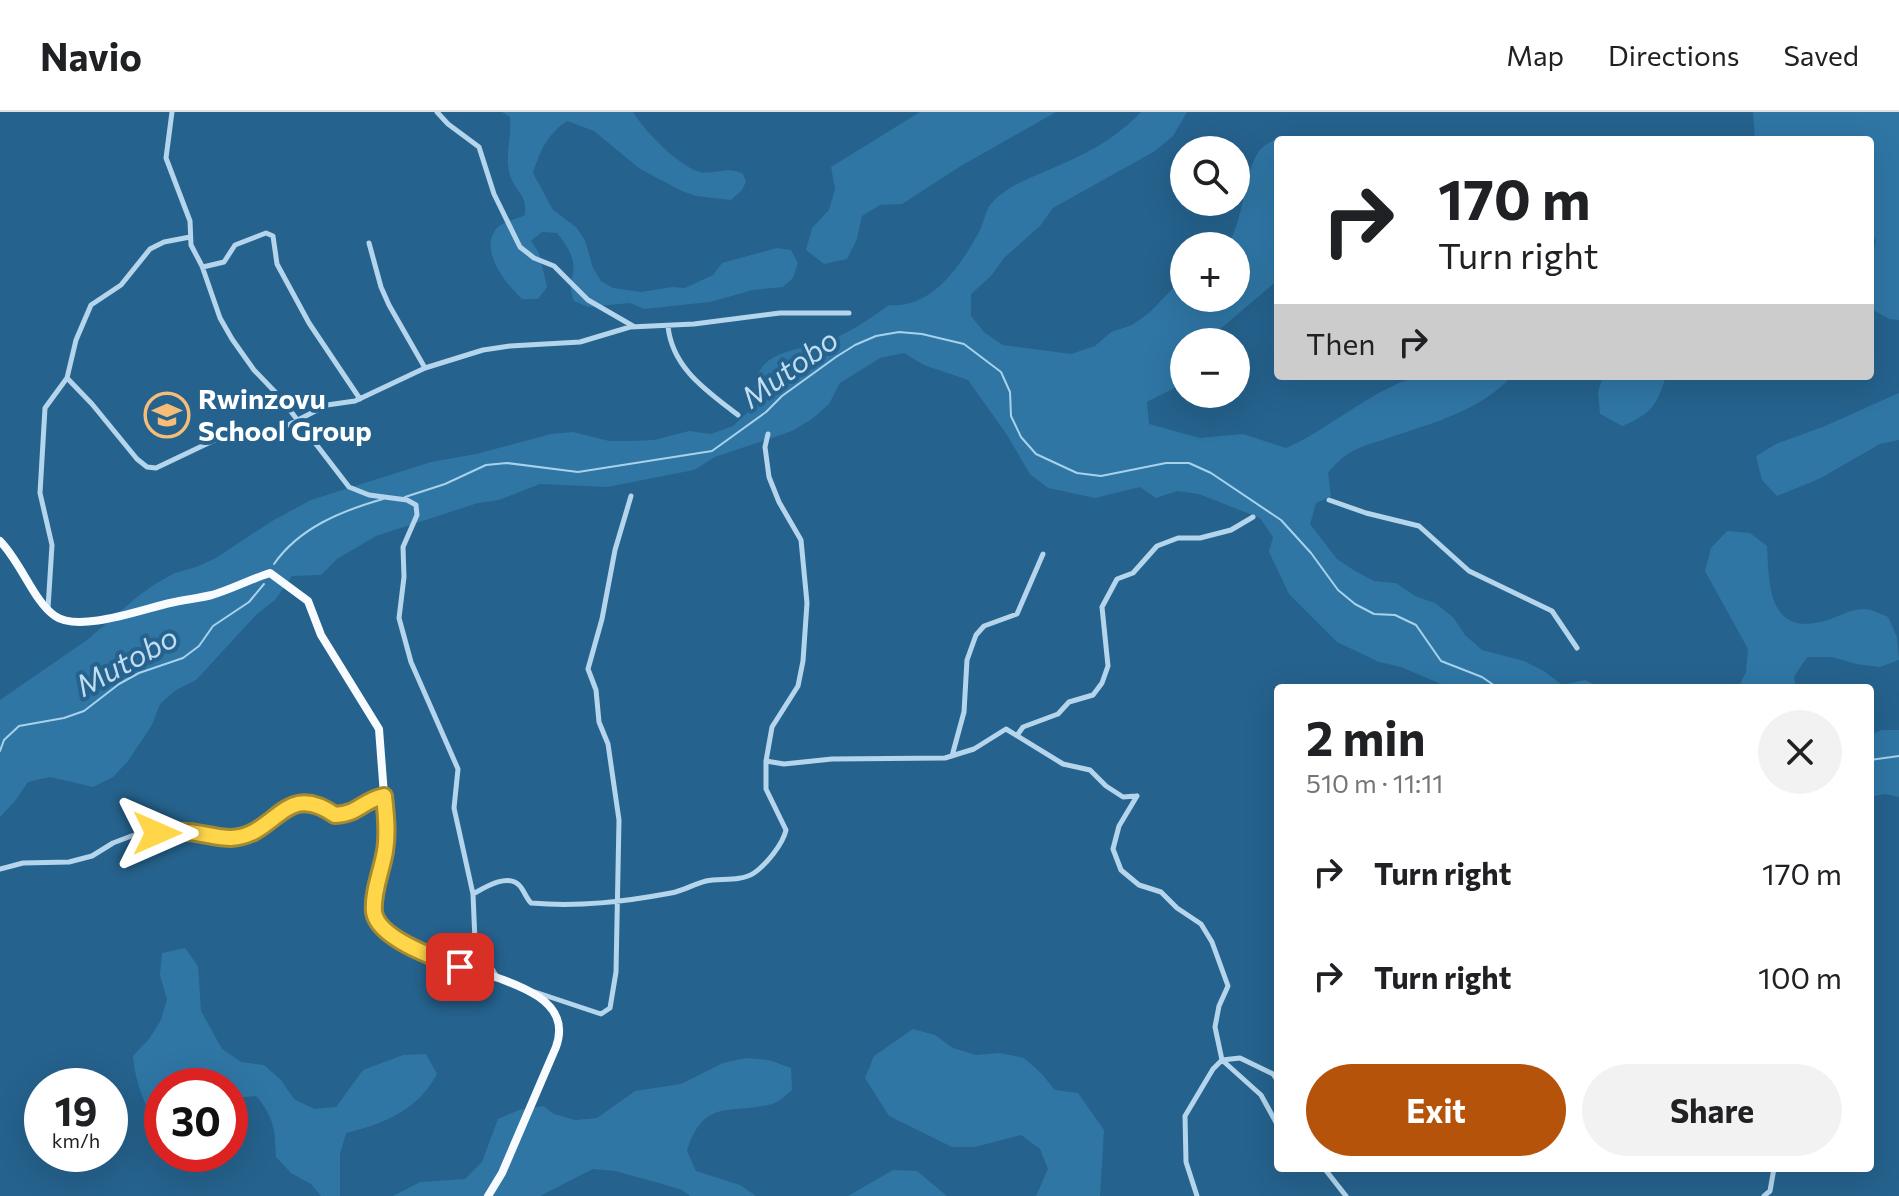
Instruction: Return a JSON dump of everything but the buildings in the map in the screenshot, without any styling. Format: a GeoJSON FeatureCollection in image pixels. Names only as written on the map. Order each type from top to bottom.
{"type":"FeatureCollection","features":[{"type":"Feature","properties":{"kind":"main road"},"geometry":{"type":"LineString","coordinates":[[0,541],[56,617],[73,620],[122,615],[213,594],[270,573],[308,601],[321,635],[377,723],[380,736],[387,834],[374,911],[378,921],[409,946],[434,958],[497,977],[533,992],[555,1017],[560,1037],[502,1173],[488,1196]]}},
{"type":"Feature","properties":{"kind":"street"},"geometry":{"type":"LineString","coordinates":[[172,112],[166,158],[190,221],[191,245],[203,267],[220,318],[232,339],[320,453],[354,491],[407,500],[416,505],[417,515],[403,547],[404,577],[399,618],[411,662],[458,769],[454,808],[473,894],[475,941],[497,977]]}},
{"type":"Feature","properties":{"kind":"street"},"geometry":{"type":"LineString","coordinates":[[437,112],[479,147],[494,194],[520,247],[534,258],[554,266],[588,300],[634,327]]}},
{"type":"Feature","properties":{"kind":"street"},"geometry":{"type":"LineString","coordinates":[[203,267],[224,262],[235,245],[253,237],[266,233],[273,236],[277,264],[309,323],[360,399]]}},
{"type":"Feature","properties":{"kind":"street"},"geometry":{"type":"LineString","coordinates":[[48,609],[52,545],[40,493],[45,408],[67,378],[76,340],[91,305],[121,285],[150,249],[164,242],[190,237]]}},
{"type":"Feature","properties":{"kind":"street"},"geometry":{"type":"LineString","coordinates":[[369,243],[381,287],[397,322],[425,368]]}},
{"type":"Feature","properties":{"kind":"street"},"geometry":{"type":"LineString","coordinates":[[67,378],[147,467],[163,465],[219,438],[257,439],[298,422],[327,405],[360,399],[425,368],[483,350],[580,342],[634,327],[780,313],[849,313]]}},
{"type":"Feature","properties":{"kind":"street"},"geometry":{"type":"LineString","coordinates":[[668,326],[671,345],[691,377],[738,415]]}},
{"type":"Feature","properties":{"kind":"street"},"geometry":{"type":"LineString","coordinates":[[473,894],[489,885],[509,881],[519,885],[531,903],[582,906],[616,903],[672,893],[708,881],[745,877],[758,870],[783,839],[786,830],[766,789],[766,761],[777,717],[798,686],[807,603],[801,540],[779,502],[769,477],[765,447],[768,434]]}},
{"type":"Feature","properties":{"kind":"street"},"geometry":{"type":"LineString","coordinates":[[533,992],[601,1014],[610,1008],[616,972],[617,806],[608,744],[599,722],[596,690],[588,669],[602,619],[615,550],[631,496]]}},
{"type":"Feature","properties":{"kind":"street"},"geometry":{"type":"LineString","coordinates":[[1329,500],[1419,526],[1469,571],[1552,611],[1577,648]]}},
{"type":"Feature","properties":{"kind":"street"},"geometry":{"type":"LineString","coordinates":[[1018,735],[1023,727],[1058,714],[1069,702],[1093,695],[1102,683],[1108,666],[1102,607],[1117,579],[1133,573],[1157,546],[1178,538],[1200,538],[1231,530],[1253,517]]}},
{"type":"Feature","properties":{"kind":"street"},"geometry":{"type":"LineString","coordinates":[[952,757],[964,712],[965,672],[976,635],[984,626],[1017,614],[1043,554]]}},
{"type":"Feature","properties":{"kind":"street"},"geometry":{"type":"LineString","coordinates":[[766,761],[784,764],[832,759],[952,757],[974,749],[1002,729],[1010,730],[1063,764],[1090,770],[1123,797],[1137,796],[1119,826],[1113,849],[1121,870],[1139,885],[1161,892],[1177,908],[1201,924],[1212,942],[1228,986],[1219,1006],[1215,1027],[1222,1060],[1261,1095],[1274,1119]]}},
{"type":"Feature","properties":{"kind":"street"},"geometry":{"type":"LineString","coordinates":[[0,869],[23,863],[69,862],[92,856],[134,835],[185,831],[232,838],[258,831],[279,813],[300,802],[321,806],[335,815],[353,814],[371,799],[384,796]]}},
{"type":"Feature","properties":{"kind":"street"},"geometry":{"type":"LineString","coordinates":[[1197,1196],[1186,1162],[1185,1116],[1213,1069],[1222,1060],[1240,1058],[1274,1075]]}},
{"type":"Feature","properties":{"kind":"street"},"geometry":{"type":"LineString","coordinates":[[1327,1172],[1346,1196]]}},
{"type":"Feature","properties":{"kind":"street"},"geometry":{"type":"LineString","coordinates":[[1764,1196],[1770,1191],[1773,1172]]}},
{"type":"Feature","properties":{"kind":"shaded area"},"geometry":{"type":"Polygon","coordinates":[[[502,112],[633,112],[662,146],[682,163],[700,172],[732,170],[743,174],[746,182],[731,200],[696,196],[640,169],[594,131],[567,121],[560,126],[545,144],[533,173],[553,210],[576,227],[585,240],[593,268],[601,281],[613,288],[641,292],[685,288],[713,275],[722,263],[777,248],[791,250],[798,263],[793,278],[783,287],[753,290],[710,302],[644,309],[630,303],[588,307],[574,301],[571,288],[573,262],[567,247],[557,233],[542,232],[531,241],[539,253],[547,287],[538,299],[522,299],[502,276],[492,256],[492,237],[497,228],[525,215],[523,198],[508,168],[510,117],[502,112]]]}},
{"type":"Feature","properties":{"kind":"shaded area"},"geometry":{"type":"Polygon","coordinates":[[[920,112],[1056,112],[902,204],[880,205],[862,216],[857,239],[847,259],[824,264],[806,250],[812,228],[829,210],[835,189],[831,167],[920,112]]]}},
{"type":"Feature","properties":{"kind":"shaded area"},"geometry":{"type":"Polygon","coordinates":[[[1141,112],[1187,112],[1173,136],[1155,151],[1053,208],[1040,226],[1004,258],[991,276],[971,294],[971,316],[985,333],[1003,345],[1071,354],[1095,346],[1111,332],[1132,325],[1170,291],[1170,312],[1240,312],[1221,328],[1170,328],[1170,390],[1147,402],[1149,424],[1200,438],[1243,434],[1286,448],[1407,380],[1508,380],[1471,407],[1440,421],[1364,446],[1342,458],[1328,473],[1331,496],[1316,503],[1310,524],[1337,559],[1355,571],[1374,581],[1396,583],[1415,596],[1435,603],[1453,617],[1465,635],[1482,650],[1524,661],[1561,684],[1441,684],[1401,667],[1379,662],[1337,642],[1289,594],[1269,552],[1273,537],[1260,518],[1199,494],[1177,491],[1156,498],[1140,487],[1095,498],[1048,488],[1030,474],[968,380],[924,365],[904,353],[880,358],[840,383],[829,404],[792,431],[715,457],[694,470],[607,487],[540,484],[499,500],[478,503],[376,536],[337,559],[321,575],[292,576],[275,600],[257,614],[196,680],[176,690],[160,704],[152,725],[128,761],[113,777],[93,787],[50,777],[28,782],[0,817],[0,700],[87,640],[155,584],[216,558],[311,500],[431,462],[476,454],[551,434],[573,432],[609,441],[654,440],[689,431],[711,434],[733,426],[751,409],[757,376],[768,361],[785,352],[831,340],[889,305],[919,300],[932,292],[954,271],[979,232],[989,207],[998,197],[1023,181],[1072,160],[1113,136],[1141,112]]]}},
{"type":"Feature","properties":{"kind":"shaded area"},"geometry":{"type":"Polygon","coordinates":[[[1753,112],[1899,112],[1899,320],[1889,319],[1874,310],[1874,136],[1755,136],[1753,112]]]}},
{"type":"Feature","properties":{"kind":"shaded area"},"geometry":{"type":"Polygon","coordinates":[[[1274,140],[1274,283],[1250,304],[1250,232],[1234,232],[1240,216],[1250,216],[1250,174],[1256,155],[1274,140]]]}},
{"type":"Feature","properties":{"kind":"shaded area"},"geometry":{"type":"Polygon","coordinates":[[[1602,380],[1665,380],[1652,408],[1622,426],[1600,414],[1598,392],[1602,380]]]}},
{"type":"Feature","properties":{"kind":"shaded area"},"geometry":{"type":"Polygon","coordinates":[[[1899,393],[1899,440],[1880,444],[1819,479],[1777,496],[1762,480],[1756,456],[1776,444],[1899,393]]]}},
{"type":"Feature","properties":{"kind":"shaded area"},"geometry":{"type":"Polygon","coordinates":[[[1727,531],[1750,533],[1767,546],[1771,590],[1781,613],[1790,621],[1804,624],[1821,622],[1858,609],[1876,612],[1888,617],[1897,637],[1899,660],[1880,667],[1832,657],[1807,657],[1794,677],[1795,684],[1740,684],[1746,672],[1748,649],[1705,571],[1711,548],[1727,531]]]}},
{"type":"Feature","properties":{"kind":"shaded area"},"geometry":{"type":"Polygon","coordinates":[[[1585,680],[1594,684],[1567,684],[1585,680]]]}},
{"type":"Feature","properties":{"kind":"shaded area"},"geometry":{"type":"Polygon","coordinates":[[[1899,730],[1899,797],[1885,794],[1874,796],[1874,733],[1899,730]]]}},
{"type":"Feature","properties":{"kind":"shaded area"},"geometry":{"type":"Polygon","coordinates":[[[185,948],[198,966],[201,1011],[222,1049],[241,1062],[264,1065],[281,1080],[294,1099],[314,1109],[336,1107],[363,1070],[403,1055],[426,1054],[437,1074],[420,1097],[399,1114],[346,1133],[340,1154],[340,1196],[321,1196],[311,1184],[291,1173],[276,1157],[275,1139],[267,1111],[256,1096],[248,1097],[248,1068],[144,1068],[144,1100],[133,1056],[161,1020],[167,999],[160,975],[162,953],[185,948]]]}},
{"type":"Feature","properties":{"kind":"shaded area"},"geometry":{"type":"Polygon","coordinates":[[[913,1029],[935,1035],[953,1048],[976,1055],[1000,1053],[1024,1058],[1055,1090],[1078,1093],[1104,1130],[1100,1196],[1036,1196],[1048,1169],[1040,1149],[1021,1135],[975,1147],[952,1147],[889,1116],[865,1078],[874,1056],[913,1029]]]}},
{"type":"Feature","properties":{"kind":"shaded area"},"geometry":{"type":"Polygon","coordinates":[[[746,1058],[769,1060],[791,1068],[792,1090],[772,1104],[710,1115],[694,1134],[687,1151],[696,1171],[740,1185],[756,1196],[690,1196],[682,1190],[659,1183],[615,1171],[593,1169],[540,1196],[393,1196],[420,1182],[465,1179],[482,1162],[498,1119],[519,1110],[543,1106],[554,1114],[575,1120],[597,1118],[635,1091],[681,1084],[723,1063],[746,1058]]]}},
{"type":"Feature","properties":{"kind":"shaded area"},"geometry":{"type":"Polygon","coordinates":[[[893,1170],[917,1171],[947,1196],[848,1196],[893,1170]]]}},
{"type":"Feature","properties":{"kind":"waterway","name":"Mutobo"},"geometry":{"type":"LineString","coordinates":[[405,497],[445,484],[486,465],[507,463],[578,472],[712,451],[766,412],[782,396],[855,345],[876,336],[899,332],[922,334],[964,344],[1001,372],[1010,392],[1011,416],[1021,437],[1036,454],[1077,473],[1101,476],[1166,463],[1189,463],[1211,473],[1281,520],[1311,553],[1338,590],[1355,604],[1374,614],[1395,615],[1416,625],[1441,661],[1492,684]]}},
{"type":"Feature","properties":{"kind":"waterway","name":"Mutobo"},"geometry":{"type":"LineString","coordinates":[[274,564],[296,540],[322,522],[383,499]]}},
{"type":"Feature","properties":{"kind":"waterway","name":"Mutobo"},"geometry":{"type":"LineString","coordinates":[[0,751],[4,740],[19,726],[84,711],[139,673],[183,658],[199,646],[213,626],[249,602],[264,584]]}},
{"type":"Feature","properties":{"kind":"waterway","name":"Mutobo"},"geometry":{"type":"LineString","coordinates":[[1874,759],[1899,756]]}},
{"type":"Feature","properties":{"kind":"place","name":"Rwinzovu School Group"},"geometry":{"type":"Point","coordinates":[167,415]}},
{"type":"Feature","properties":{"kind":"route"},"geometry":{"type":"LineString","coordinates":[[157,833],[185,831],[232,838],[258,831],[279,813],[300,802],[321,806],[335,815],[353,814],[371,799],[384,796],[386,848],[375,915],[384,928],[409,946],[460,967]]}}]}
